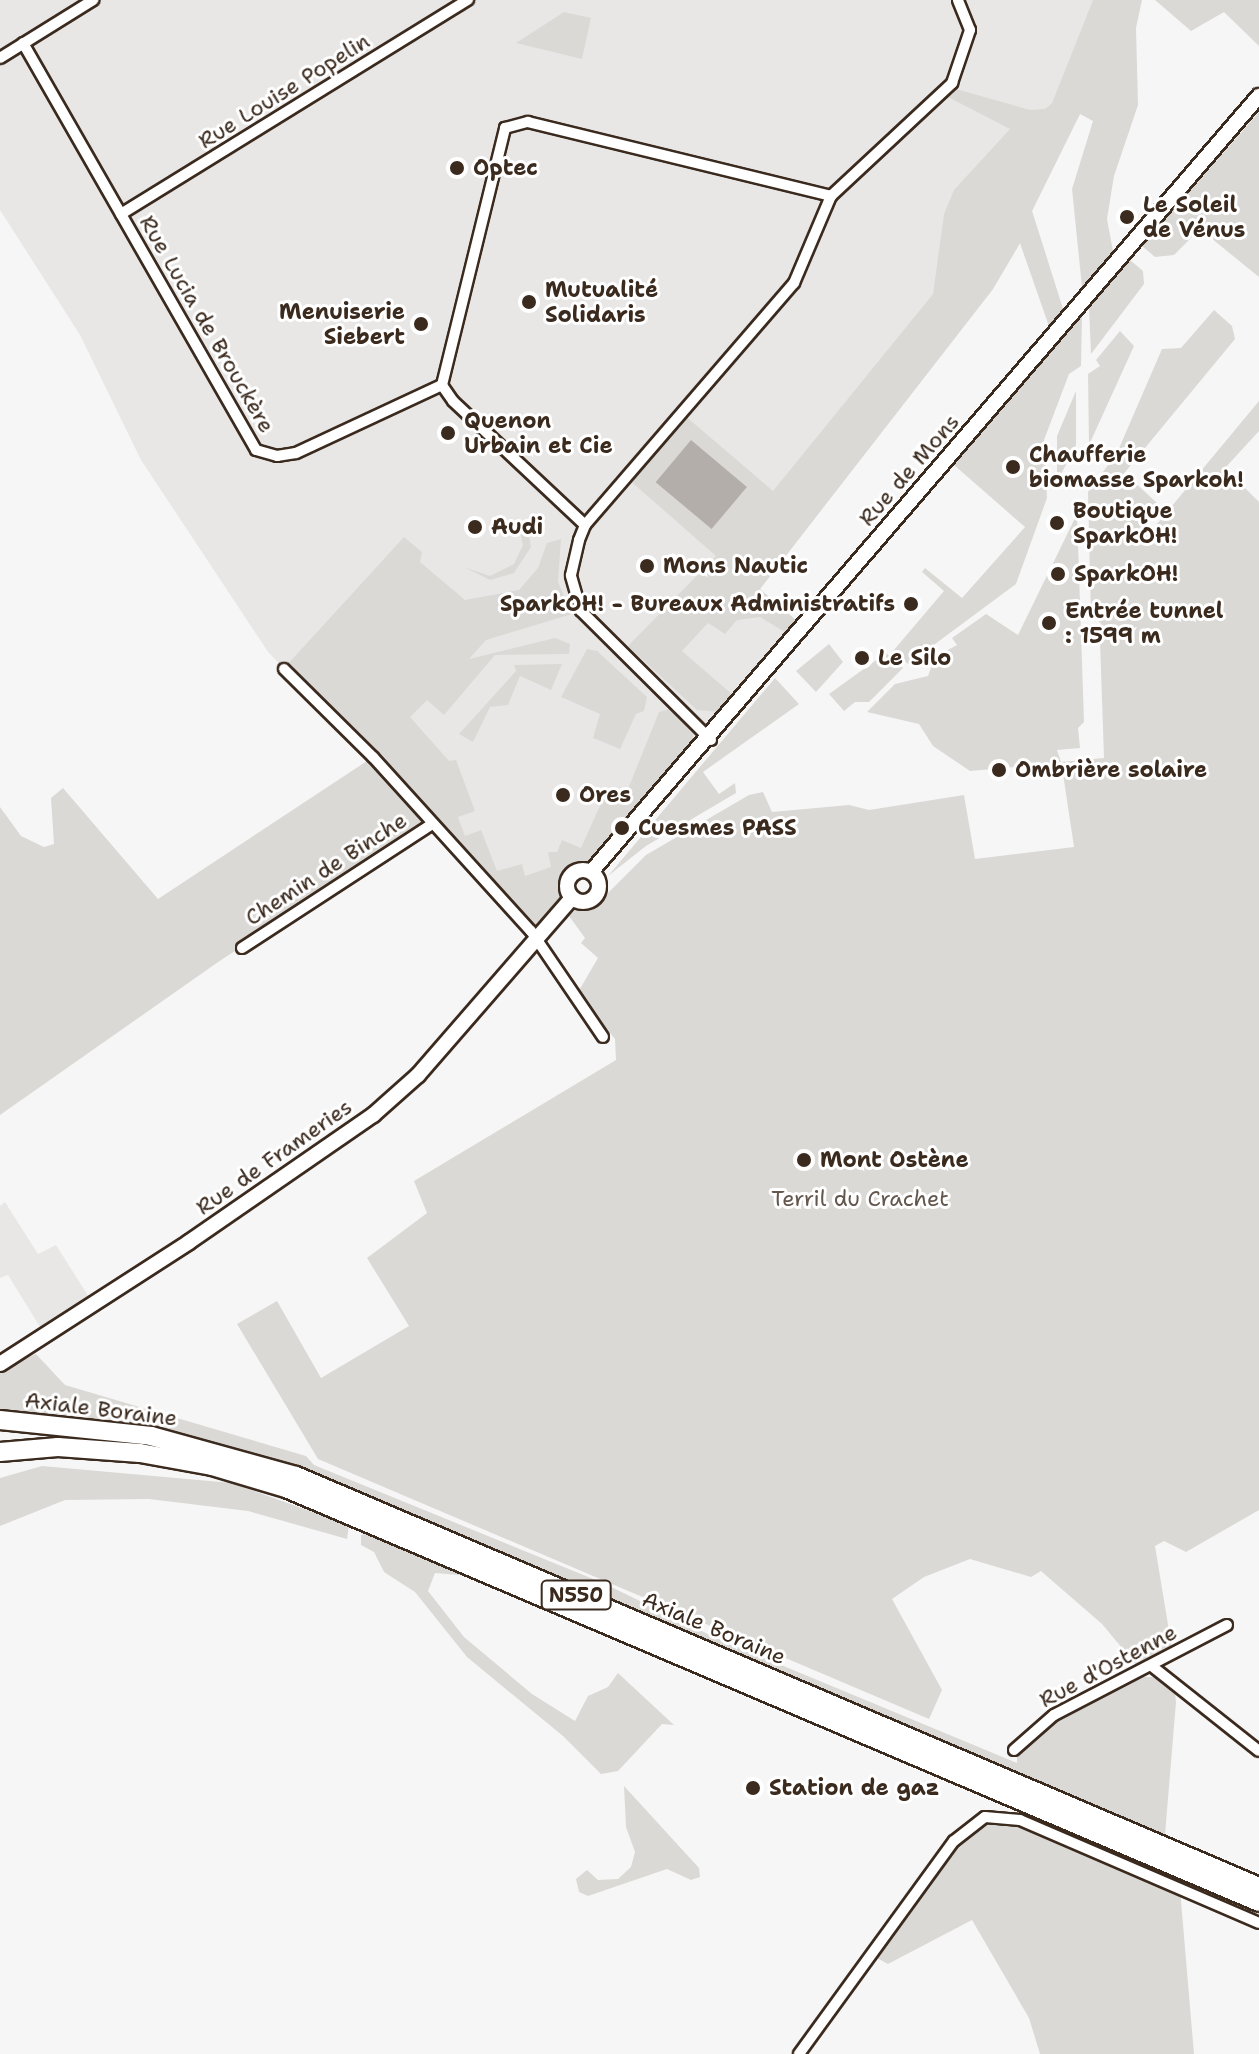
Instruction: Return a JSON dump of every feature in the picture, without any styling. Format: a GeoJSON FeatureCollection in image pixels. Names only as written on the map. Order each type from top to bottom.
{"type":"FeatureCollection","features":[{"type":"Feature","properties":{"kind":"highway","name":"Axiale Boraine"},"geometry":{"type":"LineString","coordinates":[[0,1420],[151,1436],[283,1472],[1178,1861],[1259,1902]]}},
{"type":"Feature","properties":{"kind":"highway","name":"Axiale Boraine"},"geometry":{"type":"LineString","coordinates":[[0,1452],[69,1447],[140,1453],[272,1483],[1132,1841]]}},
{"type":"Feature","properties":{"kind":"highway","name":"Axiale Boraine"},"geometry":{"type":"LineString","coordinates":[[1178,1861],[1259,1887]]}},
{"type":"Feature","properties":{"kind":"main road","name":"Rue de Mons"},"geometry":{"type":"LineString","coordinates":[[594,875],[808,620],[1259,96]]}},
{"type":"Feature","properties":{"kind":"main road"},"geometry":{"type":"LineString","coordinates":[[535,940],[572,898],[569,878],[576,871],[594,875],[599,890],[592,900],[572,898]]}},
{"type":"Feature","properties":{"kind":"main road","name":"Rue de Frameries"},"geometry":{"type":"LineString","coordinates":[[0,1364],[177,1251],[373,1115],[418,1075],[535,940]]}},
{"type":"Feature","properties":{"kind":"street"},"geometry":{"type":"LineString","coordinates":[[0,58],[93,0]]}},
{"type":"Feature","properties":{"kind":"street","name":"Rue Louise Popelin"},"geometry":{"type":"LineString","coordinates":[[121,214],[468,0]]}},
{"type":"Feature","properties":{"kind":"street"},"geometry":{"type":"LineString","coordinates":[[709,738],[581,611],[571,575],[585,525],[794,283],[831,196],[952,83],[970,30],[958,0]]}},
{"type":"Feature","properties":{"kind":"street","name":"Rue Lucia de Brouckère"},"geometry":{"type":"LineString","coordinates":[[23,43],[256,450],[277,456],[296,453],[442,385]]}},
{"type":"Feature","properties":{"kind":"street"},"geometry":{"type":"LineString","coordinates":[[585,525],[453,401],[442,385],[493,162],[511,123],[528,122],[831,196]]}},
{"type":"Feature","properties":{"kind":"street","name":"Chemin de Binche"},"geometry":{"type":"LineString","coordinates":[[284,669],[373,757],[535,940],[603,1037]]}},
{"type":"Feature","properties":{"kind":"street","name":"Chemin de Binche"},"geometry":{"type":"LineString","coordinates":[[242,948],[432,824]]}},
{"type":"Feature","properties":{"kind":"street","name":"Rue d'Ostenne"},"geometry":{"type":"LineString","coordinates":[[1014,1750],[1054,1715],[1138,1667],[1153,1667],[1227,1625]]}},
{"type":"Feature","properties":{"kind":"street"},"geometry":{"type":"LineString","coordinates":[[1153,1667],[1259,1751]]}},
{"type":"Feature","properties":{"kind":"street"},"geometry":{"type":"LineString","coordinates":[[799,2054],[973,1822],[1010,1817],[1259,1923]]}},
{"type":"Feature","properties":{"kind":"shaded area"},"geometry":{"type":"Polygon","coordinates":[[[0,0],[1100,0],[1080,114],[1032,211],[1063,309],[1049,326],[1020,243],[993,289],[760,589],[798,622],[616,835],[589,862],[568,872],[559,900],[533,927],[268,652],[141,460],[80,335],[0,210],[0,0]]]}},
{"type":"Feature","properties":{"kind":"shaded area"},"geometry":{"type":"Polygon","coordinates":[[[691,440],[747,487],[712,529],[656,482],[691,440]]]}},
{"type":"Feature","properties":{"kind":"shaded area"},"geometry":{"type":"Polygon","coordinates":[[[5,1202],[38,1254],[56,1245],[94,1305],[45,1335],[8,1275],[0,1278],[0,1206],[5,1202]]]}},
{"type":"Feature","properties":{"kind":"green space"},"geometry":{"type":"Polygon","coordinates":[[[1093,0],[1142,0],[1136,28],[1138,105],[1114,176],[1107,219],[1113,251],[1082,287],[1072,189],[1093,121],[1080,114],[1032,211],[1063,309],[1049,326],[1020,243],[993,289],[760,589],[798,622],[788,634],[760,617],[737,620],[725,634],[708,623],[682,651],[734,696],[720,712],[697,710],[628,646],[716,556],[627,478],[683,414],[773,491],[933,294],[944,214],[954,190],[1010,129],[948,97],[956,89],[1030,110],[1045,109],[1052,103],[1093,0]]]}},
{"type":"Feature","properties":{"kind":"green space"},"geometry":{"type":"Polygon","coordinates":[[[1155,0],[1259,0],[1259,46],[1224,12],[1191,31],[1155,0]]]}},
{"type":"Feature","properties":{"kind":"green space"},"geometry":{"type":"Polygon","coordinates":[[[564,12],[591,18],[582,59],[516,43],[564,12]]]}},
{"type":"Feature","properties":{"kind":"green space"},"geometry":{"type":"Polygon","coordinates":[[[1259,112],[1259,277],[1206,234],[1195,234],[1174,255],[1155,257],[1142,246],[1259,112]]]}},
{"type":"Feature","properties":{"kind":"green space"},"geometry":{"type":"Polygon","coordinates":[[[1130,260],[1143,271],[1144,284],[1091,354],[1089,307],[1130,260]]]}},
{"type":"Feature","properties":{"kind":"green space","name":"Terril du Crachet"},"geometry":{"type":"Polygon","coordinates":[[[1214,310],[1232,326],[1235,339],[1121,477],[1130,478],[1158,504],[1139,529],[1147,536],[1259,401],[1259,431],[1225,468],[1259,502],[1259,1510],[1186,1552],[1164,1541],[1155,1546],[1173,1655],[1138,1667],[1102,1624],[1041,1571],[1031,1577],[970,1559],[924,1577],[892,1599],[942,1690],[929,1719],[318,1459],[237,1324],[277,1301],[321,1378],[409,1326],[367,1258],[427,1213],[414,1181],[616,1060],[615,1039],[578,992],[598,958],[581,943],[585,938],[569,916],[579,907],[600,901],[646,855],[749,795],[763,792],[772,812],[849,805],[869,810],[964,795],[975,859],[1074,847],[1063,774],[1028,775],[1027,766],[970,771],[933,746],[919,724],[867,712],[895,684],[928,676],[935,657],[957,645],[952,638],[986,614],[1018,635],[1077,514],[1084,722],[1078,728],[1080,748],[1057,750],[1061,762],[1104,758],[1099,612],[1091,616],[1088,492],[1117,453],[1162,349],[1181,348],[1214,310]]]}},
{"type":"Feature","properties":{"kind":"green space"},"geometry":{"type":"Polygon","coordinates":[[[1082,316],[1081,366],[1069,374],[1044,440],[1047,498],[1016,584],[908,664],[893,651],[944,591],[922,572],[925,568],[962,598],[1025,527],[954,465],[1082,316]]]}},
{"type":"Feature","properties":{"kind":"green space"},"geometry":{"type":"Polygon","coordinates":[[[1120,331],[1134,346],[1089,445],[1088,374],[1100,366],[1096,360],[1120,331]]]}},
{"type":"Feature","properties":{"kind":"green space"},"geometry":{"type":"Polygon","coordinates":[[[1076,391],[1076,445],[1057,482],[1057,436],[1076,391]]]}},
{"type":"Feature","properties":{"kind":"green space"},"geometry":{"type":"Polygon","coordinates":[[[527,523],[531,547],[514,573],[490,580],[464,567],[490,576],[514,564],[523,545],[519,528],[527,523]]]}},
{"type":"Feature","properties":{"kind":"green space"},"geometry":{"type":"Polygon","coordinates":[[[404,537],[422,552],[420,562],[465,600],[519,590],[538,568],[547,543],[561,539],[558,582],[572,614],[486,640],[469,659],[555,638],[570,644],[569,654],[495,655],[444,715],[427,700],[410,717],[449,761],[456,760],[475,811],[458,817],[465,836],[481,830],[497,871],[522,864],[525,876],[551,867],[548,852],[557,852],[562,840],[581,848],[607,790],[624,799],[659,712],[669,709],[693,734],[693,743],[594,860],[568,872],[559,900],[537,926],[286,666],[404,537]]]}},
{"type":"Feature","properties":{"kind":"green space"},"geometry":{"type":"Polygon","coordinates":[[[829,644],[843,662],[816,692],[796,671],[829,644]]]}},
{"type":"Feature","properties":{"kind":"green space"},"geometry":{"type":"Polygon","coordinates":[[[587,649],[597,651],[647,697],[644,711],[636,714],[620,749],[593,738],[600,714],[561,697],[587,649]]]}},
{"type":"Feature","properties":{"kind":"green space"},"geometry":{"type":"Polygon","coordinates":[[[886,653],[903,668],[869,702],[855,702],[844,711],[829,694],[886,653]]]}},
{"type":"Feature","properties":{"kind":"green space"},"geometry":{"type":"Polygon","coordinates":[[[562,664],[551,690],[520,676],[508,705],[490,707],[473,742],[459,734],[516,671],[514,665],[562,664]]]}},
{"type":"Feature","properties":{"kind":"green space"},"geometry":{"type":"Polygon","coordinates":[[[775,678],[799,704],[703,772],[719,794],[735,783],[736,793],[646,846],[608,876],[775,678]]]}},
{"type":"Feature","properties":{"kind":"green space"},"geometry":{"type":"Polygon","coordinates":[[[373,757],[432,824],[221,960],[0,1115],[0,807],[21,836],[44,847],[54,844],[51,798],[63,788],[158,899],[373,757]]]}},
{"type":"Feature","properties":{"kind":"green space"},"geometry":{"type":"Polygon","coordinates":[[[36,1354],[65,1385],[306,1456],[314,1465],[603,1583],[716,1638],[1017,1763],[1017,1754],[1042,1724],[1135,1677],[1157,1677],[1175,1693],[1176,1702],[1164,1847],[298,1469],[152,1429],[0,1412],[0,1371],[36,1354]]]}},
{"type":"Feature","properties":{"kind":"green space"},"geometry":{"type":"Polygon","coordinates":[[[42,1466],[232,1483],[349,1525],[347,1539],[248,1511],[149,1499],[65,1500],[0,1526],[0,1478],[42,1466]]]}},
{"type":"Feature","properties":{"kind":"green space"},"geometry":{"type":"Polygon","coordinates":[[[370,1533],[471,1576],[435,1573],[428,1591],[464,1637],[532,1694],[575,1721],[588,1696],[608,1687],[618,1673],[674,1725],[662,1724],[618,1771],[601,1774],[563,1736],[467,1657],[415,1592],[384,1572],[374,1552],[361,1545],[361,1535],[370,1533]]]}},
{"type":"Feature","properties":{"kind":"green space"},"geometry":{"type":"Polygon","coordinates":[[[624,1786],[699,1868],[700,1877],[691,1880],[667,1869],[588,1896],[579,1892],[576,1879],[587,1870],[598,1880],[618,1879],[631,1867],[635,1852],[626,1827],[624,1786]]]}},
{"type":"Feature","properties":{"kind":"green space"},"geometry":{"type":"Polygon","coordinates":[[[988,1823],[1014,1824],[1136,1878],[1133,1868],[1180,1889],[1194,2054],[1040,2054],[1029,2018],[972,1920],[888,1964],[877,1958],[967,1830],[988,1823]]]}},
{"type":"Feature","properties":{"kind":"place","name":"Optec"},"geometry":{"type":"Point","coordinates":[457,168]}},
{"type":"Feature","properties":{"kind":"place","name":"Le Soleil de Vénus"},"geometry":{"type":"Point","coordinates":[1127,217]}},
{"type":"Feature","properties":{"kind":"place","name":"Mutualité Solidaris"},"geometry":{"type":"Point","coordinates":[529,302]}},
{"type":"Feature","properties":{"kind":"place","name":"Menuiserie Siebert"},"geometry":{"type":"Point","coordinates":[421,324]}},
{"type":"Feature","properties":{"kind":"place","name":"Quenon Urbain et Cie"},"geometry":{"type":"Point","coordinates":[448,433]}},
{"type":"Feature","properties":{"kind":"place","name":"Chaufferie biomasse Sparkoh!"},"geometry":{"type":"Point","coordinates":[1013,467]}},
{"type":"Feature","properties":{"kind":"place","name":"Boutique SparkOH!"},"geometry":{"type":"Point","coordinates":[1057,523]}},
{"type":"Feature","properties":{"kind":"place","name":"Audi"},"geometry":{"type":"Point","coordinates":[475,527]}},
{"type":"Feature","properties":{"kind":"place","name":"Mons Nautic"},"geometry":{"type":"Point","coordinates":[647,566]}},
{"type":"Feature","properties":{"kind":"place","name":"SparkOH!"},"geometry":{"type":"Point","coordinates":[1058,574]}},
{"type":"Feature","properties":{"kind":"place","name":"SparkOH! - Bureaux Administratifs"},"geometry":{"type":"Point","coordinates":[911,604]}},
{"type":"Feature","properties":{"kind":"place","name":"Entrée tunnel : 1599 m"},"geometry":{"type":"Point","coordinates":[1049,623]}},
{"type":"Feature","properties":{"kind":"place","name":"Le Silo"},"geometry":{"type":"Point","coordinates":[862,658]}},
{"type":"Feature","properties":{"kind":"place","name":"Ombrière solaire"},"geometry":{"type":"Point","coordinates":[999,770]}},
{"type":"Feature","properties":{"kind":"place","name":"Ores"},"geometry":{"type":"Point","coordinates":[563,795]}},
{"type":"Feature","properties":{"kind":"place","name":"Cuesmes PASS"},"geometry":{"type":"Point","coordinates":[622,828]}},
{"type":"Feature","properties":{"kind":"place","name":"Mont Ostène"},"geometry":{"type":"Point","coordinates":[804,1160]}},
{"type":"Feature","properties":{"kind":"place","name":"Station de gaz"},"geometry":{"type":"Point","coordinates":[753,1788]}}]}
